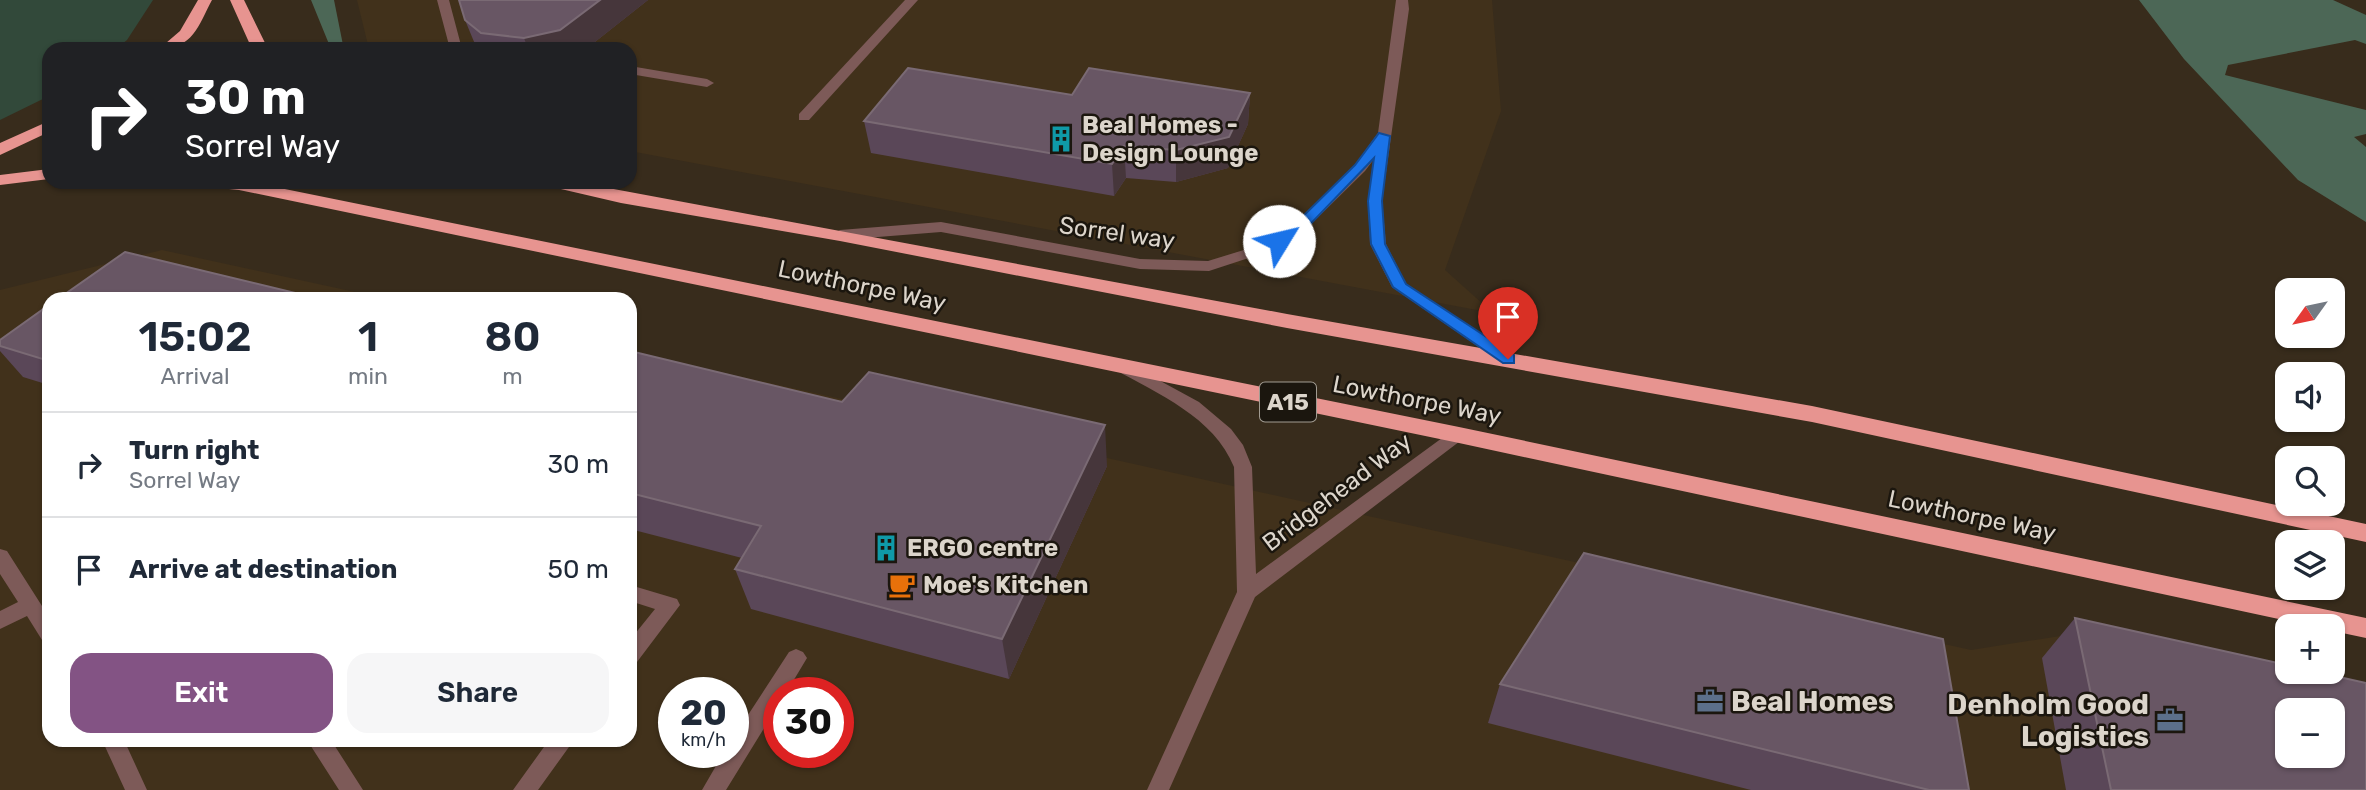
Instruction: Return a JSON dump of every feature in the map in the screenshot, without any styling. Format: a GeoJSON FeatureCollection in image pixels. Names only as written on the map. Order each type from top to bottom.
{"type":"FeatureCollection","features":[{"type":"Feature","properties":{"kind":"highway"},"geometry":{"type":"LineString","coordinates":[[176,42],[186,34],[205,0]]}},
{"type":"Feature","properties":{"kind":"highway"},"geometry":{"type":"LineString","coordinates":[[237,0],[257,42]]}},
{"type":"Feature","properties":{"kind":"highway"},"geometry":{"type":"LineString","coordinates":[[0,150],[42,129]]}},
{"type":"Feature","properties":{"kind":"highway"},"geometry":{"type":"LineString","coordinates":[[0,180],[42,175]]}},
{"type":"Feature","properties":{"kind":"highway","name":"Lowthorpe Way"},"geometry":{"type":"LineString","coordinates":[[259,189],[1120,365],[1310,407],[1459,435],[2366,628]]}},
{"type":"Feature","properties":{"kind":"highway","name":"Lowthorpe Way"},"geometry":{"type":"LineString","coordinates":[[583,189],[621,198],[840,235],[1287,321],[1812,414],[2366,533]]}},
{"type":"Feature","properties":{"kind":"street"},"geometry":{"type":"LineString","coordinates":[[443,0],[454,42]]}},
{"type":"Feature","properties":{"kind":"street"},"geometry":{"type":"LineString","coordinates":[[804,117],[912,0]]}},
{"type":"Feature","properties":{"kind":"street"},"geometry":{"type":"LineString","coordinates":[[1402,0],[1403,9],[1375,201],[1378,244],[1400,287],[1508,359]]}},
{"type":"Feature","properties":{"kind":"street"},"geometry":{"type":"LineString","coordinates":[[637,71],[707,83]]}},
{"type":"Feature","properties":{"kind":"street","name":"Sorrel way"},"geometry":{"type":"LineString","coordinates":[[840,235],[941,226],[1140,264],[1209,266],[1265,248],[1293,234],[1360,168],[1383,136]]}},
{"type":"Feature","properties":{"kind":"street","name":"Bridgehead Way"},"geometry":{"type":"LineString","coordinates":[[1120,365],[1201,412],[1239,451],[1242,467],[1247,592],[1158,790]]}},
{"type":"Feature","properties":{"kind":"street","name":"Bridgehead Way"},"geometry":{"type":"LineString","coordinates":[[1247,592],[1459,435]]}},
{"type":"Feature","properties":{"kind":"street"},"geometry":{"type":"LineString","coordinates":[[0,557],[42,623]]}},
{"type":"Feature","properties":{"kind":"street"},"geometry":{"type":"LineString","coordinates":[[637,595],[670,604],[637,647]]}},
{"type":"Feature","properties":{"kind":"street"},"geometry":{"type":"LineString","coordinates":[[0,621],[31,605]]}},
{"type":"Feature","properties":{"kind":"street"},"geometry":{"type":"LineString","coordinates":[[713,790],[796,658]]}},
{"type":"Feature","properties":{"kind":"street"},"geometry":{"type":"LineString","coordinates":[[116,747],[132,789]]}},
{"type":"Feature","properties":{"kind":"street"},"geometry":{"type":"LineString","coordinates":[[323,747],[352,790]]}},
{"type":"Feature","properties":{"kind":"street"},"geometry":{"type":"LineString","coordinates":[[524,790],[558,747]]}},
{"type":"Feature","properties":{"kind":"shaded area"},"geometry":{"type":"Polygon","coordinates":[[[357,0],[1492,0],[1501,111],[1445,270],[1493,313],[637,152],[637,42],[367,42],[357,0]]]}},
{"type":"Feature","properties":{"kind":"shaded area"},"geometry":{"type":"Polygon","coordinates":[[[162,250],[355,292],[42,292],[42,747],[637,747],[637,354],[1971,650],[2073,634],[2323,698],[2275,698],[2275,768],[2345,768],[2345,704],[2366,709],[2366,790],[0,790],[0,290],[162,250]]]}},
{"type":"Feature","properties":{"kind":"green space"},"geometry":{"type":"Polygon","coordinates":[[[0,0],[153,0],[125,42],[42,42],[42,99],[0,120],[0,0]]]}},
{"type":"Feature","properties":{"kind":"green space"},"geometry":{"type":"Polygon","coordinates":[[[311,0],[334,0],[342,42],[328,42],[311,0]]]}},
{"type":"Feature","properties":{"kind":"green space"},"geometry":{"type":"Polygon","coordinates":[[[2139,0],[2333,0],[2366,15],[2366,44],[2355,40],[2228,65],[2225,75],[2366,110],[2366,134],[2354,137],[2366,147],[2366,222],[2298,180],[2184,59],[2139,0]]]}},
{"type":"Feature","properties":{"kind":"building"},"geometry":{"type":"Polygon","coordinates":[[[459,0],[600,0],[560,30],[524,38],[481,33],[465,20],[459,0]]]}},
{"type":"Feature","properties":{"kind":"building"},"geometry":{"type":"Polygon","coordinates":[[[908,68],[1072,95],[1089,68],[1250,93],[1229,137],[1176,150],[1124,146],[1112,164],[864,121],[908,68]]]}},
{"type":"Feature","properties":{"kind":"building"},"geometry":{"type":"Polygon","coordinates":[[[125,252],[291,292],[68,292],[125,252]]]}},
{"type":"Feature","properties":{"kind":"building"},"geometry":{"type":"Polygon","coordinates":[[[42,310],[42,359],[0,346],[0,340],[42,310]]]}},
{"type":"Feature","properties":{"kind":"building","name":"ERGO centre"},"geometry":{"type":"Polygon","coordinates":[[[637,353],[842,402],[869,372],[1105,425],[1002,639],[735,569],[761,526],[637,495],[637,353]]]}},
{"type":"Feature","properties":{"kind":"building","name":"Beal Homes"},"geometry":{"type":"Polygon","coordinates":[[[1584,553],[1943,639],[1969,790],[1929,790],[1500,684],[1584,553]]]}},
{"type":"Feature","properties":{"kind":"building","name":"Denholm Good Logistics"},"geometry":{"type":"Polygon","coordinates":[[[2075,618],[2275,662],[2275,684],[2345,684],[2345,678],[2366,683],[2366,790],[2111,790],[2075,618]]]}},
{"type":"Feature","properties":{"kind":"place","name":"Beal Homes - Design Lounge"},"geometry":{"type":"Point","coordinates":[1061,139]}},
{"type":"Feature","properties":{"kind":"place","name":"ERGO centre"},"geometry":{"type":"Point","coordinates":[886,548]}},
{"type":"Feature","properties":{"kind":"place","name":"Moe's Kitchen"},"geometry":{"type":"Point","coordinates":[902,585]}},
{"type":"Feature","properties":{"kind":"place","name":"Beal Homes"},"geometry":{"type":"Point","coordinates":[1710,701]}},
{"type":"Feature","properties":{"kind":"place","name":"Denholm Good Logistics"},"geometry":{"type":"Point","coordinates":[2170,720]}},
{"type":"Feature","properties":{"kind":"route"},"geometry":{"type":"LineString","coordinates":[[1279,241],[1293,234],[1360,168],[1383,136],[1375,201],[1378,244],[1400,287],[1508,359]]}}]}
